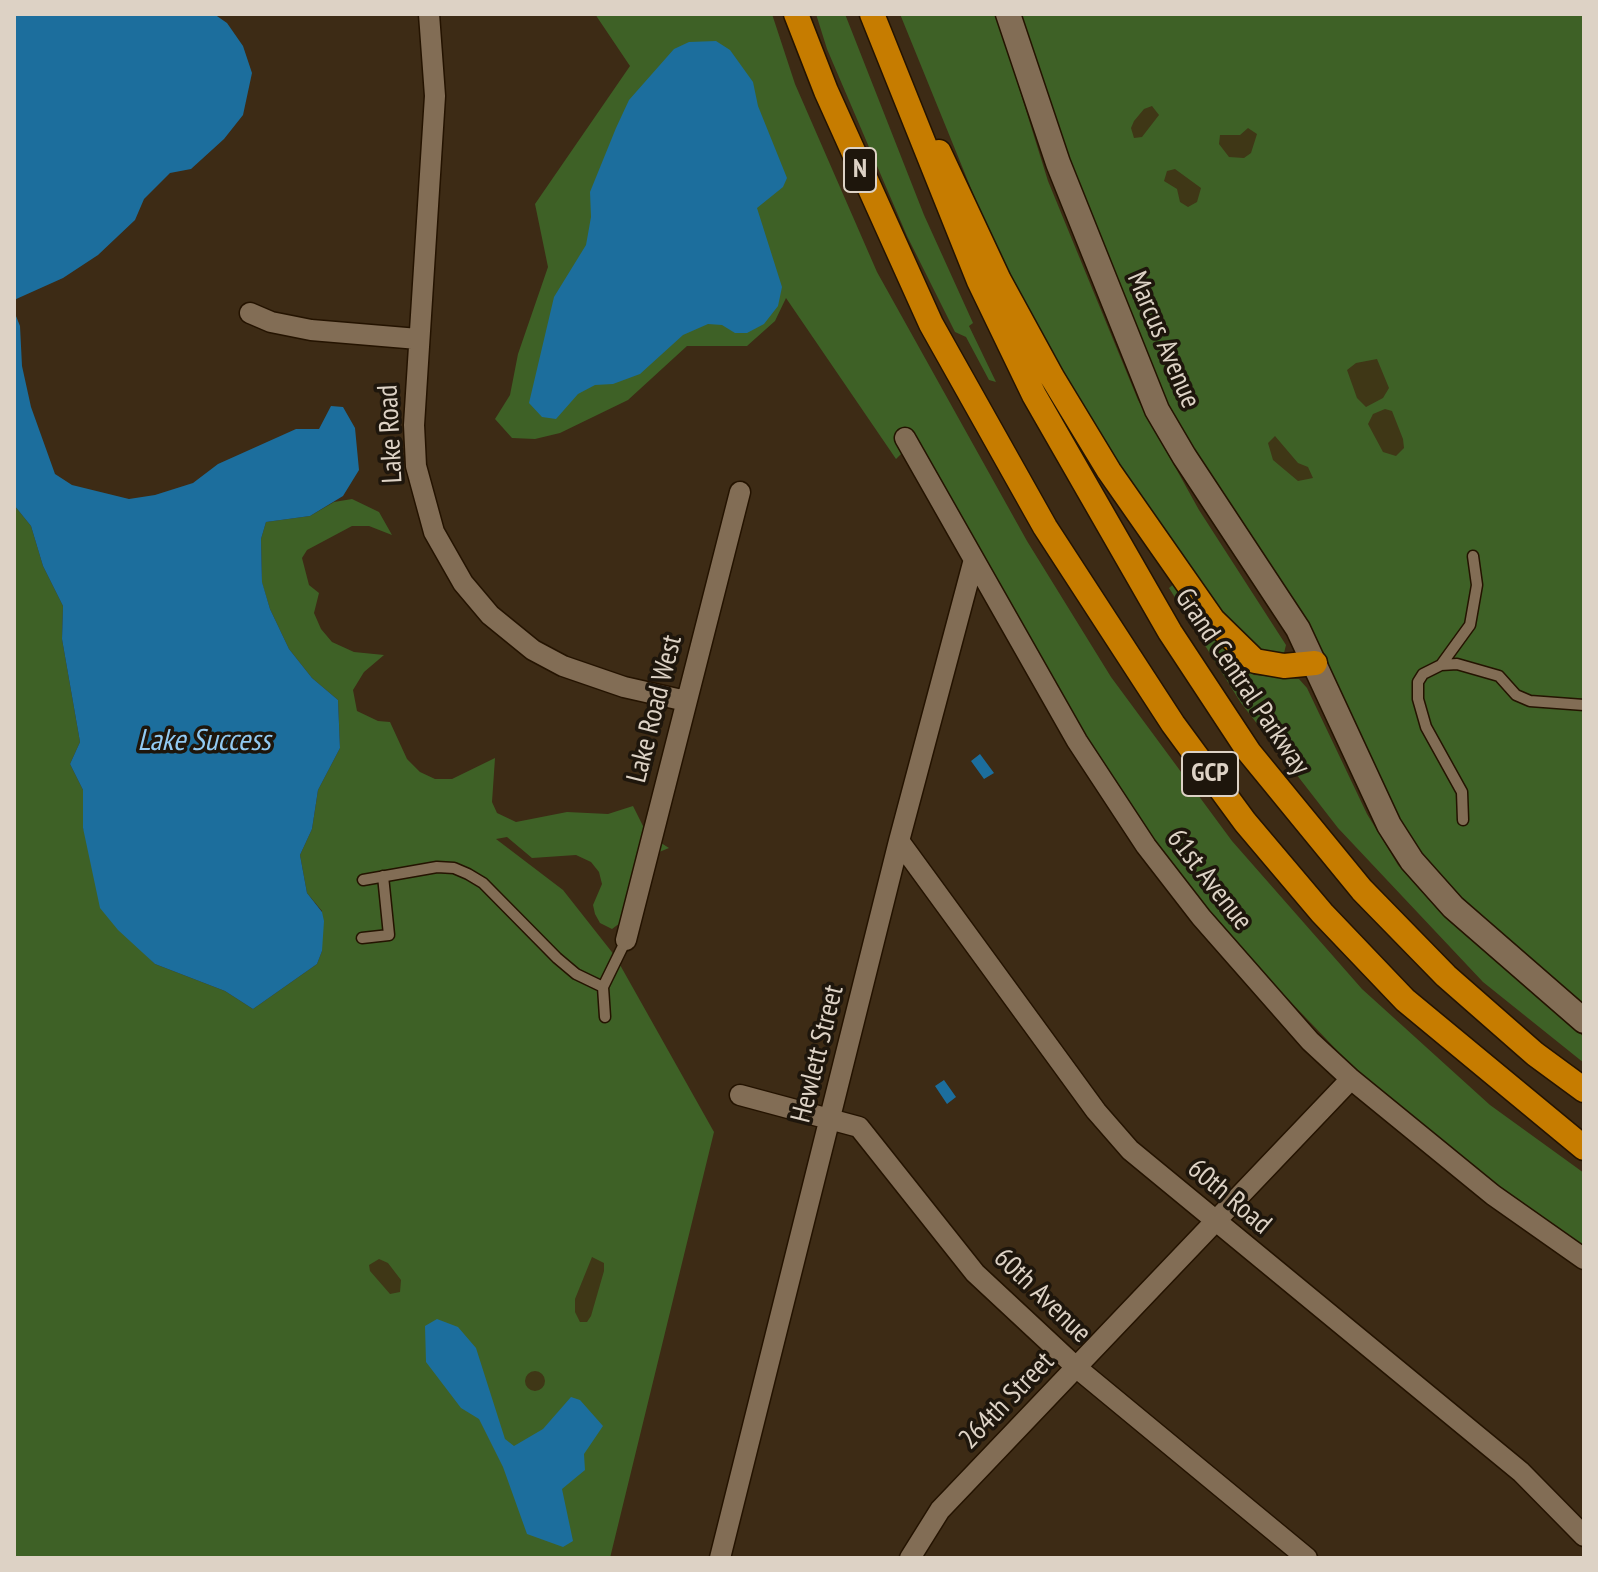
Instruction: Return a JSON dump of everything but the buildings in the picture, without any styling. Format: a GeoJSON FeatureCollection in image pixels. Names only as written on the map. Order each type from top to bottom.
{"type":"FeatureCollection","features":[{"type":"Feature","properties":{"kind":"highway","name":"N"},"geometry":{"type":"LineString","coordinates":[[796,14],[838,120],[931,324]]}},
{"type":"Feature","properties":{"kind":"highway"},"geometry":{"type":"LineString","coordinates":[[872,14],[888,59],[960,192],[999,280],[1052,377],[1109,471],[1213,620],[1255,661],[1284,666],[1315,663]]}},
{"type":"Feature","properties":{"kind":"highway","name":"Grand Central Parkway"},"geometry":{"type":"LineString","coordinates":[[888,59],[955,227],[1034,395],[1152,604],[1249,752],[1362,890],[1446,976],[1535,1054],[1584,1090]]}},
{"type":"Feature","properties":{"kind":"highway","name":"GCP"},"geometry":{"type":"LineString","coordinates":[[931,324],[1038,514],[1108,627],[1245,822],[1322,913],[1405,1000],[1584,1148]]}},
{"type":"Feature","properties":{"kind":"main road","name":"Marcus Avenue"},"geometry":{"type":"LineString","coordinates":[[1008,14],[1058,163],[1157,410],[1315,663],[1377,802],[1412,861],[1475,928],[1584,1021]]}},
{"type":"Feature","properties":{"kind":"street","name":"Lake Road"},"geometry":{"type":"LineString","coordinates":[[429,14],[435,96],[414,425],[419,480],[434,532],[463,583],[508,631],[563,666],[624,687],[686,701]]}},
{"type":"Feature","properties":{"kind":"street"},"geometry":{"type":"LineString","coordinates":[[250,313],[271,322],[311,330],[418,339]]}},
{"type":"Feature","properties":{"kind":"street","name":"61st Avenue"},"geometry":{"type":"LineString","coordinates":[[905,438],[973,563],[1077,741],[1146,846],[1272,1000],[1351,1079],[1493,1195],[1584,1259]]}},
{"type":"Feature","properties":{"kind":"street","name":"Lake Road West"},"geometry":{"type":"LineString","coordinates":[[626,940],[740,492]]}},
{"type":"Feature","properties":{"kind":"street","name":"Hewlett Street"},"geometry":{"type":"LineString","coordinates":[[720,1558],[899,841],[973,563]]}},
{"type":"Feature","properties":{"kind":"street","name":"60th Road"},"geometry":{"type":"LineString","coordinates":[[899,841],[1096,1111],[1130,1150],[1521,1472],[1584,1536]]}},
{"type":"Feature","properties":{"kind":"street","name":"264th Street"},"geometry":{"type":"LineString","coordinates":[[910,1558],[940,1510],[1351,1079]]}},
{"type":"Feature","properties":{"kind":"street","name":"60th Avenue"},"geometry":{"type":"LineString","coordinates":[[740,1095],[859,1127],[975,1273],[1077,1368],[1307,1558]]}},
{"type":"Feature","properties":{"kind":"lane"},"geometry":{"type":"LineString","coordinates":[[1441,665],[1470,625],[1477,585],[1473,556]]}},
{"type":"Feature","properties":{"kind":"lane"},"geometry":{"type":"LineString","coordinates":[[1463,820],[1462,792],[1426,727],[1418,699],[1418,682],[1423,674],[1441,665],[1457,664],[1499,676],[1516,695],[1530,701],[1584,705]]}},
{"type":"Feature","properties":{"kind":"lane"},"geometry":{"type":"LineString","coordinates":[[363,880],[437,867],[454,868],[468,874],[483,883],[576,974],[603,987]]}},
{"type":"Feature","properties":{"kind":"lane"},"geometry":{"type":"LineString","coordinates":[[362,938],[389,935],[383,876]]}},
{"type":"Feature","properties":{"kind":"lane"},"geometry":{"type":"LineString","coordinates":[[605,1017],[603,987],[626,940]]}},
{"type":"Feature","properties":{"kind":"green space"},"geometry":{"type":"Polygon","coordinates":[[[595,14],[772,14],[795,84],[877,272],[1027,541],[1111,677],[1232,841],[1362,989],[1490,1105],[1584,1173],[1584,1248],[1483,1179],[1351,1065],[1219,927],[1142,826],[1072,724],[911,444],[896,459],[786,298],[775,321],[747,346],[687,346],[628,400],[560,433],[535,439],[512,438],[495,419],[510,395],[518,354],[548,267],[535,204],[630,66],[595,14]]]}},
{"type":"Feature","properties":{"kind":"green space"},"geometry":{"type":"Polygon","coordinates":[[[816,14],[845,14],[924,215],[973,323],[969,326],[996,382],[989,380],[966,337],[955,332],[907,236],[827,49],[816,14]]]}},
{"type":"Feature","properties":{"kind":"green space"},"geometry":{"type":"Polygon","coordinates":[[[900,14],[996,14],[1048,181],[1138,400],[1199,510],[1286,645],[1283,657],[1249,648],[1166,543],[1071,393],[994,245],[900,14]]]}},
{"type":"Feature","properties":{"kind":"green space"},"geometry":{"type":"Polygon","coordinates":[[[1008,14],[1584,14],[1584,1021],[1429,882],[1315,663],[1184,456],[1008,14]]]}},
{"type":"Feature","properties":{"kind":"green space"},"geometry":{"type":"Polygon","coordinates":[[[352,499],[379,512],[392,535],[369,526],[352,526],[307,550],[302,558],[309,585],[319,593],[314,613],[321,629],[332,642],[354,652],[384,655],[364,672],[353,690],[357,711],[378,721],[390,722],[407,759],[420,772],[435,779],[452,779],[495,758],[492,802],[497,813],[516,822],[567,812],[608,814],[633,806],[647,834],[669,848],[652,855],[620,923],[612,929],[600,923],[595,914],[593,905],[602,884],[599,872],[591,862],[576,855],[532,858],[507,837],[496,839],[563,890],[615,956],[714,1132],[610,1558],[14,1558],[14,505],[31,526],[43,566],[63,606],[62,639],[80,742],[70,764],[83,790],[83,828],[139,948],[155,964],[225,991],[253,1009],[317,964],[322,951],[322,911],[307,893],[300,855],[312,829],[318,790],[340,748],[338,700],[312,678],[289,649],[270,609],[262,583],[261,539],[266,522],[310,516],[334,502],[352,499]]]}},
{"type":"Feature","properties":{"kind":"green space"},"geometry":{"type":"Polygon","coordinates":[[[1175,583],[1230,657],[1254,675],[1299,679],[1307,688],[1367,814],[1398,865],[1446,918],[1584,1037],[1584,1063],[1483,982],[1338,828],[1241,703],[1169,588],[1175,583]]]}},
{"type":"Feature","properties":{"kind":"sand"},"geometry":{"type":"Polygon","coordinates":[[[1152,106],[1159,115],[1142,137],[1134,138],[1131,128],[1134,121],[1144,109],[1152,106]]]}},
{"type":"Feature","properties":{"kind":"sand"},"geometry":{"type":"Polygon","coordinates":[[[1248,128],[1257,134],[1251,153],[1244,158],[1229,157],[1219,144],[1220,135],[1240,135],[1248,128]]]}},
{"type":"Feature","properties":{"kind":"sand"},"geometry":{"type":"Polygon","coordinates":[[[1175,169],[1201,188],[1197,202],[1188,207],[1180,202],[1177,189],[1164,181],[1167,171],[1175,169]]]}},
{"type":"Feature","properties":{"kind":"sand"},"geometry":{"type":"Polygon","coordinates":[[[1377,359],[1389,388],[1383,398],[1366,407],[1357,398],[1347,370],[1356,363],[1377,359]]]}},
{"type":"Feature","properties":{"kind":"sand"},"geometry":{"type":"Polygon","coordinates":[[[1385,409],[1392,411],[1403,439],[1404,448],[1396,456],[1383,452],[1368,424],[1373,414],[1385,409]]]}},
{"type":"Feature","properties":{"kind":"sand"},"geometry":{"type":"Polygon","coordinates":[[[1275,436],[1298,463],[1308,467],[1313,478],[1298,481],[1273,460],[1268,443],[1275,436]]]}},
{"type":"Feature","properties":{"kind":"sand"},"geometry":{"type":"Polygon","coordinates":[[[592,1257],[604,1263],[604,1271],[591,1316],[587,1322],[580,1322],[575,1312],[575,1299],[592,1257]]]}},
{"type":"Feature","properties":{"kind":"sand"},"geometry":{"type":"Polygon","coordinates":[[[379,1259],[388,1263],[401,1280],[400,1292],[390,1294],[370,1271],[369,1265],[379,1259]]]}},
{"type":"Feature","properties":{"kind":"sand"},"geometry":{"type":"Polygon","coordinates":[[[531,1371],[539,1371],[545,1381],[539,1391],[531,1391],[525,1385],[525,1377],[531,1371]]]}},
{"type":"Feature","properties":{"kind":"water"},"geometry":{"type":"Polygon","coordinates":[[[14,14],[214,14],[227,23],[243,46],[252,73],[243,115],[224,139],[191,169],[170,173],[144,199],[135,220],[98,255],[63,278],[14,300],[14,14]]]}},
{"type":"Feature","properties":{"kind":"water"},"geometry":{"type":"Polygon","coordinates":[[[716,41],[730,50],[753,82],[758,106],[787,178],[783,187],[757,208],[782,287],[778,306],[764,324],[747,333],[735,333],[722,325],[708,324],[683,335],[640,374],[613,384],[595,385],[578,394],[556,419],[542,417],[529,403],[554,297],[586,245],[591,217],[590,192],[616,128],[629,100],[674,49],[689,42],[716,41]]]}},
{"type":"Feature","properties":{"kind":"water","name":"Lake Success"},"geometry":{"type":"Polygon","coordinates":[[[14,311],[20,326],[22,366],[31,407],[55,474],[72,485],[129,499],[155,495],[193,483],[218,464],[296,429],[319,429],[331,406],[343,407],[355,428],[359,470],[343,496],[310,516],[266,522],[261,539],[262,582],[270,609],[289,649],[312,678],[338,700],[340,748],[318,790],[312,829],[300,855],[307,893],[322,912],[322,951],[317,964],[253,1009],[225,991],[155,964],[118,930],[100,908],[83,828],[83,790],[70,764],[80,742],[62,639],[63,606],[43,566],[31,526],[14,505],[14,311]]]}},
{"type":"Feature","properties":{"kind":"water"},"geometry":{"type":"Polygon","coordinates":[[[980,754],[994,773],[984,779],[971,761],[980,754]]]}},
{"type":"Feature","properties":{"kind":"water"},"geometry":{"type":"Polygon","coordinates":[[[944,1080],[956,1097],[947,1104],[935,1086],[944,1080]]]}},
{"type":"Feature","properties":{"kind":"water"},"geometry":{"type":"Polygon","coordinates":[[[437,1319],[458,1327],[476,1348],[505,1439],[514,1446],[543,1429],[571,1397],[580,1400],[603,1426],[584,1454],[585,1470],[562,1489],[573,1541],[563,1547],[527,1534],[503,1467],[479,1419],[461,1408],[426,1362],[425,1326],[437,1319]]]}}]}
